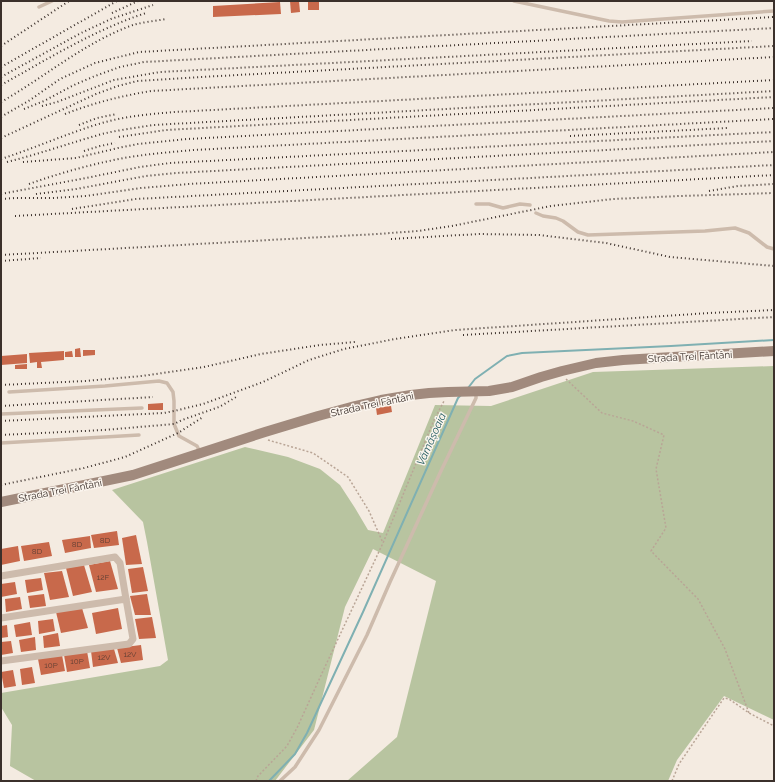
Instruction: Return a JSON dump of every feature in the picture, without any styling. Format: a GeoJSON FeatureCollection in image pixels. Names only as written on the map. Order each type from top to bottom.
{"type":"FeatureCollection","features":[{"type":"Feature","properties":{"kind":"main road","name":"Strada Trei Fântâni"},"geometry":{"type":"LineString","coordinates":[[1,502],[121,478],[265,432],[355,406],[411,395],[453,392],[489,392],[512,388],[540,377],[596,363],[774,351]]}},
{"type":"Feature","properties":{"kind":"street"},"geometry":{"type":"LineString","coordinates":[[1,576],[115,557],[120,563],[133,639],[129,644],[1,661]]}},
{"type":"Feature","properties":{"kind":"street"},"geometry":{"type":"LineString","coordinates":[[1,618],[126,599]]}},
{"type":"Feature","properties":{"kind":"lane"},"geometry":{"type":"LineString","coordinates":[[39,7],[52,1]]}},
{"type":"Feature","properties":{"kind":"lane"},"geometry":{"type":"LineString","coordinates":[[514,1],[609,21],[622,22],[774,11]]}},
{"type":"Feature","properties":{"kind":"lane"},"geometry":{"type":"LineString","coordinates":[[476,204],[489,204],[503,208],[520,204],[530,205]]}},
{"type":"Feature","properties":{"kind":"lane"},"geometry":{"type":"LineString","coordinates":[[536,213],[563,220],[578,232],[588,235],[705,231],[735,228],[749,233],[766,247],[774,249]]}},
{"type":"Feature","properties":{"kind":"lane"},"geometry":{"type":"LineString","coordinates":[[10,392],[159,381],[167,383],[173,392],[174,424],[179,436],[197,446],[200,453]]}},
{"type":"Feature","properties":{"kind":"lane"},"geometry":{"type":"LineString","coordinates":[[280,781],[295,767],[319,730],[367,635],[440,473],[476,398],[474,392]]}},
{"type":"Feature","properties":{"kind":"lane"},"geometry":{"type":"LineString","coordinates":[[1,414],[142,408]]}},
{"type":"Feature","properties":{"kind":"lane"},"geometry":{"type":"LineString","coordinates":[[1,443],[139,435]]}},
{"type":"Feature","properties":{"kind":"path"},"geometry":{"type":"LineString","coordinates":[[562,371],[565,378],[602,413],[633,421],[664,435],[656,469],[666,528],[651,551],[698,599],[725,649],[750,713]]}},
{"type":"Feature","properties":{"kind":"path"},"geometry":{"type":"LineString","coordinates":[[256,781],[258,776],[287,746],[297,728],[383,543],[434,420],[453,392]]}},
{"type":"Feature","properties":{"kind":"path"},"geometry":{"type":"LineString","coordinates":[[265,432],[268,440],[313,453],[348,477],[369,511],[383,543]]}},
{"type":"Feature","properties":{"kind":"path"},"geometry":{"type":"LineString","coordinates":[[672,781],[679,764],[724,698],[729,699],[750,713],[774,726]]}},
{"type":"Feature","properties":{"kind":"green space"},"geometry":{"type":"Polygon","coordinates":[[[774,366],[774,720],[724,696],[677,760],[668,781],[347,781],[397,737],[436,581],[373,549],[345,607],[314,730],[275,781],[36,781],[10,766],[12,725],[1,707],[1,693],[160,666],[168,660],[143,522],[112,490],[245,447],[288,457],[320,469],[340,485],[368,530],[383,533],[435,405],[491,406],[593,372],[774,366]]]}},
{"type":"Feature","properties":{"kind":"building"},"geometry":{"type":"Polygon","coordinates":[[[290,1],[299,1],[300,12],[291,13],[290,1]]]}},
{"type":"Feature","properties":{"kind":"building"},"geometry":{"type":"Polygon","coordinates":[[[308,1],[319,1],[319,10],[308,10],[308,1]]]}},
{"type":"Feature","properties":{"kind":"building"},"geometry":{"type":"Polygon","coordinates":[[[280,2],[281,14],[213,17],[213,6],[280,2]]]}},
{"type":"Feature","properties":{"kind":"building"},"geometry":{"type":"Polygon","coordinates":[[[80,348],[81,357],[75,357],[75,349],[80,348]]]}},
{"type":"Feature","properties":{"kind":"building"},"geometry":{"type":"Polygon","coordinates":[[[83,350],[95,350],[95,355],[83,356],[83,350]]]}},
{"type":"Feature","properties":{"kind":"building"},"geometry":{"type":"Polygon","coordinates":[[[64,351],[64,360],[41,362],[42,368],[37,368],[37,362],[30,363],[29,353],[64,351]]]}},
{"type":"Feature","properties":{"kind":"building"},"geometry":{"type":"Polygon","coordinates":[[[72,351],[73,357],[65,357],[65,352],[72,351]]]}},
{"type":"Feature","properties":{"kind":"building"},"geometry":{"type":"Polygon","coordinates":[[[27,354],[27,363],[1,365],[1,356],[27,354]]]}},
{"type":"Feature","properties":{"kind":"building"},"geometry":{"type":"Polygon","coordinates":[[[27,364],[27,369],[15,369],[15,365],[27,364]]]}},
{"type":"Feature","properties":{"kind":"building"},"geometry":{"type":"Polygon","coordinates":[[[163,403],[163,410],[148,410],[148,404],[163,403]]]}},
{"type":"Feature","properties":{"kind":"building"},"geometry":{"type":"Polygon","coordinates":[[[391,406],[392,412],[377,415],[376,408],[391,406]]]}},
{"type":"Feature","properties":{"kind":"building"},"geometry":{"type":"Polygon","coordinates":[[[117,531],[119,545],[94,548],[91,535],[117,531]]]}},
{"type":"Feature","properties":{"kind":"building"},"geometry":{"type":"Polygon","coordinates":[[[136,535],[142,564],[126,565],[122,538],[136,535]]]}},
{"type":"Feature","properties":{"kind":"building"},"geometry":{"type":"Polygon","coordinates":[[[90,536],[91,548],[65,553],[62,540],[90,536]]]}},
{"type":"Feature","properties":{"kind":"building"},"geometry":{"type":"Polygon","coordinates":[[[49,542],[52,556],[24,561],[21,546],[49,542]]]}},
{"type":"Feature","properties":{"kind":"building"},"geometry":{"type":"Polygon","coordinates":[[[18,546],[20,561],[1,565],[1,549],[18,546]]]}},
{"type":"Feature","properties":{"kind":"building"},"geometry":{"type":"Polygon","coordinates":[[[110,561],[118,589],[96,592],[89,565],[110,561]]]}},
{"type":"Feature","properties":{"kind":"building"},"geometry":{"type":"Polygon","coordinates":[[[84,565],[92,592],[73,596],[66,568],[84,565]]]}},
{"type":"Feature","properties":{"kind":"building"},"geometry":{"type":"Polygon","coordinates":[[[143,567],[148,591],[132,593],[128,569],[143,567]]]}},
{"type":"Feature","properties":{"kind":"building"},"geometry":{"type":"Polygon","coordinates":[[[62,571],[69,597],[50,600],[44,573],[62,571]]]}},
{"type":"Feature","properties":{"kind":"building"},"geometry":{"type":"Polygon","coordinates":[[[41,578],[43,590],[27,593],[25,580],[41,578]]]}},
{"type":"Feature","properties":{"kind":"building"},"geometry":{"type":"Polygon","coordinates":[[[15,582],[17,594],[1,597],[1,584],[15,582]]]}},
{"type":"Feature","properties":{"kind":"building"},"geometry":{"type":"Polygon","coordinates":[[[44,594],[46,606],[30,608],[28,596],[44,594]]]}},
{"type":"Feature","properties":{"kind":"building"},"geometry":{"type":"Polygon","coordinates":[[[147,594],[151,615],[135,615],[130,596],[147,594]]]}},
{"type":"Feature","properties":{"kind":"building"},"geometry":{"type":"Polygon","coordinates":[[[20,597],[22,609],[6,612],[5,599],[20,597]]]}},
{"type":"Feature","properties":{"kind":"building"},"geometry":{"type":"Polygon","coordinates":[[[82,608],[88,628],[61,633],[56,612],[82,608]]]}},
{"type":"Feature","properties":{"kind":"building"},"geometry":{"type":"Polygon","coordinates":[[[118,608],[122,629],[96,634],[92,613],[118,608]]]}},
{"type":"Feature","properties":{"kind":"building"},"geometry":{"type":"Polygon","coordinates":[[[152,617],[156,638],[139,639],[135,619],[152,617]]]}},
{"type":"Feature","properties":{"kind":"building"},"geometry":{"type":"Polygon","coordinates":[[[53,619],[55,631],[39,634],[38,621],[53,619]]]}},
{"type":"Feature","properties":{"kind":"building"},"geometry":{"type":"Polygon","coordinates":[[[30,622],[32,635],[16,637],[14,625],[30,622]]]}},
{"type":"Feature","properties":{"kind":"building"},"geometry":{"type":"Polygon","coordinates":[[[7,625],[8,637],[1,638],[1,626],[7,625]]]}},
{"type":"Feature","properties":{"kind":"building"},"geometry":{"type":"Polygon","coordinates":[[[58,633],[60,646],[44,648],[43,636],[58,633]]]}},
{"type":"Feature","properties":{"kind":"building"},"geometry":{"type":"Polygon","coordinates":[[[35,637],[36,650],[21,652],[19,640],[35,637]]]}},
{"type":"Feature","properties":{"kind":"building"},"geometry":{"type":"Polygon","coordinates":[[[11,641],[13,653],[1,655],[1,642],[11,641]]]}},
{"type":"Feature","properties":{"kind":"building"},"geometry":{"type":"Polygon","coordinates":[[[141,645],[143,660],[121,663],[117,648],[141,645]]]}},
{"type":"Feature","properties":{"kind":"building"},"geometry":{"type":"Polygon","coordinates":[[[114,649],[118,663],[93,667],[91,651],[114,649]]]}},
{"type":"Feature","properties":{"kind":"building"},"geometry":{"type":"Polygon","coordinates":[[[87,651],[90,668],[67,672],[64,655],[87,651]]]}},
{"type":"Feature","properties":{"kind":"building"},"geometry":{"type":"Polygon","coordinates":[[[62,655],[65,671],[41,675],[38,659],[62,655]]]}},
{"type":"Feature","properties":{"kind":"building"},"geometry":{"type":"Polygon","coordinates":[[[32,667],[35,683],[22,685],[20,669],[32,667]]]}},
{"type":"Feature","properties":{"kind":"building"},"geometry":{"type":"Polygon","coordinates":[[[13,670],[16,686],[4,688],[1,672],[13,670]]]}},
{"type":"Feature","properties":{"kind":"waterway","name":"Vămășoaia"},"geometry":{"type":"LineString","coordinates":[[468,388],[475,379],[507,356],[522,353],[774,340]]}},
{"type":"Feature","properties":{"kind":"waterway","name":"Vămășoaia"},"geometry":{"type":"LineString","coordinates":[[269,781],[295,754],[307,733],[363,612],[458,398],[461,395]]}},
{"type":"Feature","properties":{"kind":"railway"},"geometry":{"type":"LineString","coordinates":[[1,46],[69,1]]}},
{"type":"Feature","properties":{"kind":"railway"},"geometry":{"type":"LineString","coordinates":[[1,67],[117,1]]}},
{"type":"Feature","properties":{"kind":"railway"},"geometry":{"type":"LineString","coordinates":[[112,13],[138,1]]}},
{"type":"Feature","properties":{"kind":"railway"},"geometry":{"type":"LineString","coordinates":[[1,77],[81,33],[111,19],[153,5]]}},
{"type":"Feature","properties":{"kind":"railway"},"geometry":{"type":"LineString","coordinates":[[1,85],[90,36],[146,13]]}},
{"type":"Feature","properties":{"kind":"railway"},"geometry":{"type":"LineString","coordinates":[[1,117],[30,100],[60,79],[95,63],[139,52],[774,17]]}},
{"type":"Feature","properties":{"kind":"railway"},"geometry":{"type":"LineString","coordinates":[[1,102],[82,50],[115,32],[133,25],[166,19]]}},
{"type":"Feature","properties":{"kind":"railway"},"geometry":{"type":"LineString","coordinates":[[24,109],[95,76],[120,67],[144,62],[774,28]]}},
{"type":"Feature","properties":{"kind":"railway"},"geometry":{"type":"LineString","coordinates":[[42,106],[57,102],[114,80],[160,72],[752,41]]}},
{"type":"Feature","properties":{"kind":"railway"},"geometry":{"type":"LineString","coordinates":[[1,138],[96,94],[137,81],[774,46]]}},
{"type":"Feature","properties":{"kind":"railway"},"geometry":{"type":"LineString","coordinates":[[65,114],[107,100],[151,91],[774,57]]}},
{"type":"Feature","properties":{"kind":"railway"},"geometry":{"type":"LineString","coordinates":[[1,159],[102,123],[120,119],[175,112],[774,80]]}},
{"type":"Feature","properties":{"kind":"railway"},"geometry":{"type":"LineString","coordinates":[[7,162],[102,134],[153,125],[774,91]]}},
{"type":"Feature","properties":{"kind":"railway"},"geometry":{"type":"LineString","coordinates":[[119,137],[166,130],[774,97]]}},
{"type":"Feature","properties":{"kind":"railway"},"geometry":{"type":"LineString","coordinates":[[23,162],[76,158],[138,144],[187,139],[774,108]]}},
{"type":"Feature","properties":{"kind":"railway"},"geometry":{"type":"LineString","coordinates":[[79,125],[97,118],[117,114]]}},
{"type":"Feature","properties":{"kind":"railway"},"geometry":{"type":"LineString","coordinates":[[29,184],[76,169],[112,160],[141,155],[185,151],[774,119]]}},
{"type":"Feature","properties":{"kind":"railway"},"geometry":{"type":"LineString","coordinates":[[570,136],[728,128]]}},
{"type":"Feature","properties":{"kind":"railway"},"geometry":{"type":"LineString","coordinates":[[1,194],[140,167],[170,163],[774,132]]}},
{"type":"Feature","properties":{"kind":"railway"},"geometry":{"type":"LineString","coordinates":[[36,194],[76,189],[146,176],[176,173],[774,141]]}},
{"type":"Feature","properties":{"kind":"railway"},"geometry":{"type":"LineString","coordinates":[[84,151],[115,143]]}},
{"type":"Feature","properties":{"kind":"railway"},"geometry":{"type":"LineString","coordinates":[[1,199],[86,196],[141,188],[189,184],[774,152]]}},
{"type":"Feature","properties":{"kind":"railway"},"geometry":{"type":"LineString","coordinates":[[72,209],[136,199],[774,165]]}},
{"type":"Feature","properties":{"kind":"railway"},"geometry":{"type":"LineString","coordinates":[[15,216],[774,175]]}},
{"type":"Feature","properties":{"kind":"railway"},"geometry":{"type":"LineString","coordinates":[[709,191],[738,186],[774,184]]}},
{"type":"Feature","properties":{"kind":"railway"},"geometry":{"type":"LineString","coordinates":[[1,255],[418,231],[452,226],[551,206],[613,199],[774,193]]}},
{"type":"Feature","properties":{"kind":"railway"},"geometry":{"type":"LineString","coordinates":[[391,239],[479,234],[539,235],[606,243],[670,257],[774,266]]}},
{"type":"Feature","properties":{"kind":"railway"},"geometry":{"type":"LineString","coordinates":[[1,261],[41,258]]}},
{"type":"Feature","properties":{"kind":"railway"},"geometry":{"type":"LineString","coordinates":[[1,421],[164,413],[174,411],[203,404],[263,382],[309,360],[344,349],[395,339],[455,330],[774,310]]}},
{"type":"Feature","properties":{"kind":"railway"},"geometry":{"type":"LineString","coordinates":[[463,335],[774,317]]}},
{"type":"Feature","properties":{"kind":"railway"},"geometry":{"type":"LineString","coordinates":[[1,385],[85,381],[142,376],[204,367],[261,354],[320,345],[355,342]]}},
{"type":"Feature","properties":{"kind":"railway"},"geometry":{"type":"LineString","coordinates":[[1,435],[104,430],[174,424],[219,407],[238,396]]}},
{"type":"Feature","properties":{"kind":"railway"},"geometry":{"type":"LineString","coordinates":[[1,406],[153,397]]}},
{"type":"Feature","properties":{"kind":"railway"},"geometry":{"type":"LineString","coordinates":[[1,485],[84,468],[125,457],[178,433],[203,417]]}}]}
